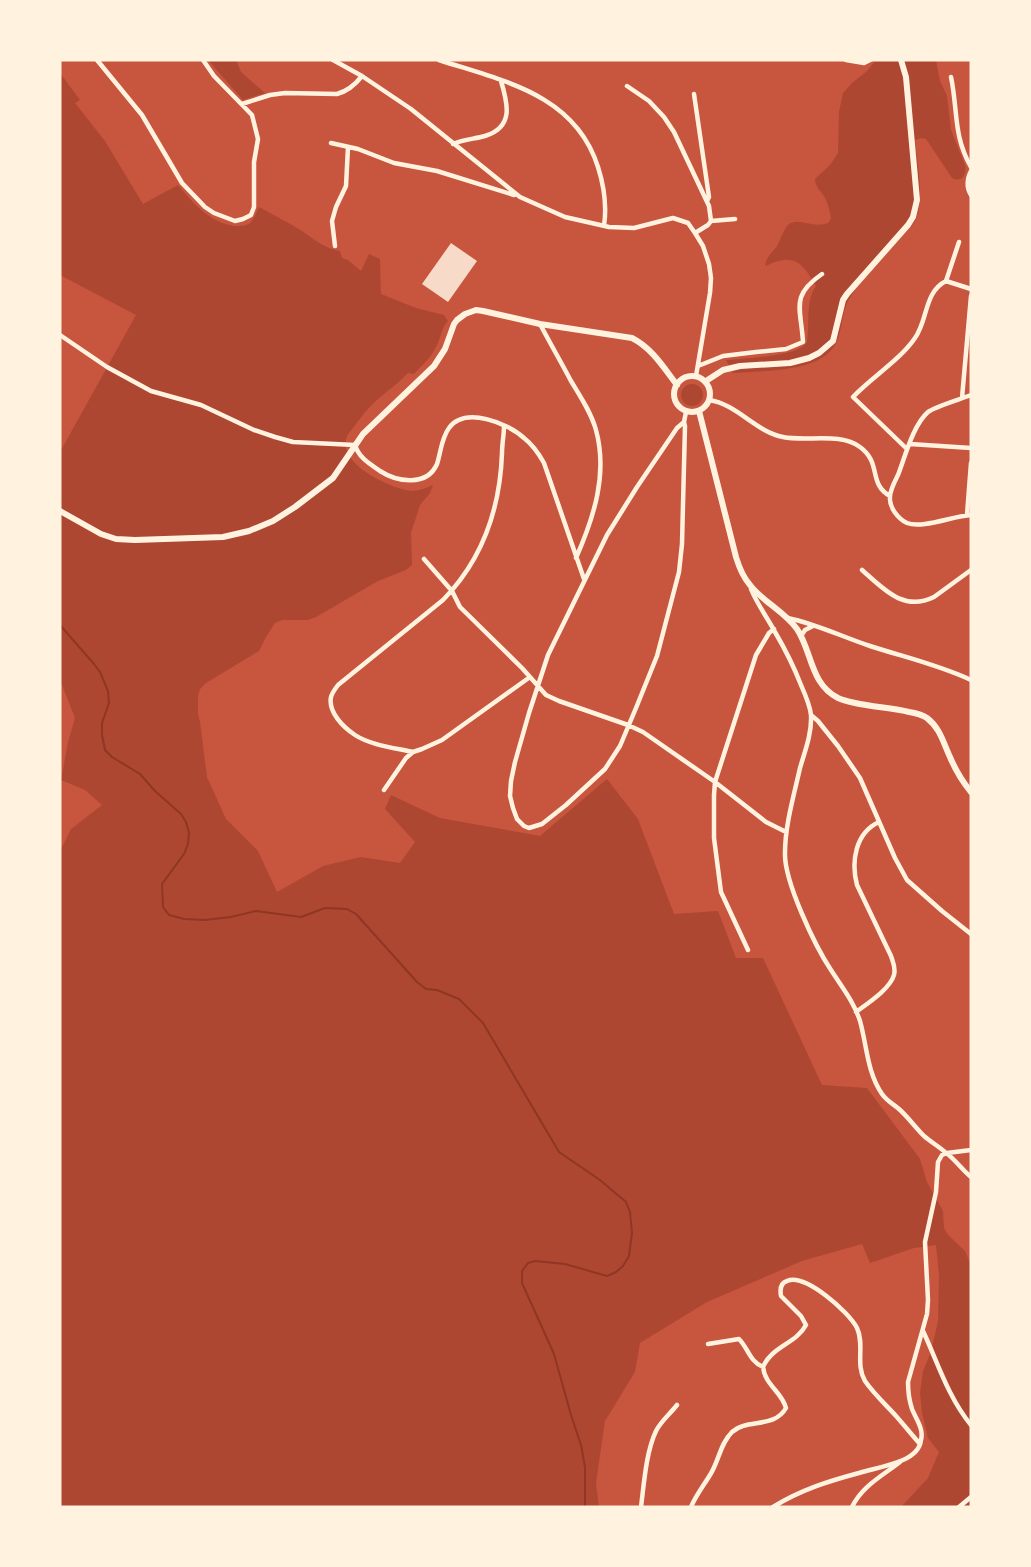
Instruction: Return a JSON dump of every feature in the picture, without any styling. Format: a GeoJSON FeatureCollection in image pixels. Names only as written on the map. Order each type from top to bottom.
{"type":"FeatureCollection","features":[{"type":"Feature","properties":{"kind":"street"},"geometry":{"type":"LineString","coordinates":[[97,60],[142,115],[182,183],[205,207],[235,221],[251,215],[254,207],[254,162],[258,139],[252,116],[214,76],[203,60]]}},
{"type":"Feature","properties":{"kind":"street"},"geometry":{"type":"LineString","coordinates":[[333,60],[362,76],[411,109],[520,197]]}},
{"type":"Feature","properties":{"kind":"street"},"geometry":{"type":"LineString","coordinates":[[439,60],[539,96],[564,113],[593,152],[601,177],[605,201],[604,226]]}},
{"type":"Feature","properties":{"kind":"street"},"geometry":{"type":"LineString","coordinates":[[846,60],[864,63],[870,60]]}},
{"type":"Feature","properties":{"kind":"street"},"geometry":{"type":"LineString","coordinates":[[706,381],[723,370],[740,366],[790,363],[819,353],[833,341],[843,300],[863,274],[908,225],[917,200],[906,78],[901,60]]}},
{"type":"Feature","properties":{"kind":"street"},"geometry":{"type":"LineString","coordinates":[[242,104],[285,93],[343,93],[355,85],[362,76]]}},
{"type":"Feature","properties":{"kind":"street"},"geometry":{"type":"LineString","coordinates":[[951,77],[959,138],[971,169],[967,181],[971,195]]}},
{"type":"Feature","properties":{"kind":"street"},"geometry":{"type":"LineString","coordinates":[[453,144],[485,136],[500,128],[505,120],[507,108],[500,81]]}},
{"type":"Feature","properties":{"kind":"street"},"geometry":{"type":"LineString","coordinates":[[627,86],[650,101],[674,132],[707,202],[711,221]]}},
{"type":"Feature","properties":{"kind":"street"},"geometry":{"type":"LineString","coordinates":[[694,94],[709,197],[707,202]]}},
{"type":"Feature","properties":{"kind":"street"},"geometry":{"type":"LineString","coordinates":[[331,143],[394,163],[437,171],[520,197],[565,217],[604,226],[634,228],[673,218],[688,223],[706,255],[711,278],[696,376]]}},
{"type":"Feature","properties":{"kind":"street"},"geometry":{"type":"LineString","coordinates":[[335,246],[332,221],[346,186],[348,147]]}},
{"type":"Feature","properties":{"kind":"street"},"geometry":{"type":"LineString","coordinates":[[695,233],[711,221],[735,219]]}},
{"type":"Feature","properties":{"kind":"street"},"geometry":{"type":"LineString","coordinates":[[946,281],[959,242]]}},
{"type":"Feature","properties":{"kind":"street"},"geometry":{"type":"LineString","coordinates":[[698,366],[723,356],[786,350],[803,342],[799,302],[810,282],[822,274]]}},
{"type":"Feature","properties":{"kind":"street"},"geometry":{"type":"LineString","coordinates":[[971,289],[946,281],[940,284],[934,291],[916,337],[853,397],[908,447],[971,448]]}},
{"type":"Feature","properties":{"kind":"street"},"geometry":{"type":"LineString","coordinates":[[963,399],[971,296]]}},
{"type":"Feature","properties":{"kind":"street"},"geometry":{"type":"LineString","coordinates":[[60,511],[101,534],[116,539],[223,537],[249,531],[273,521],[296,507],[333,478],[363,434],[434,366],[445,349],[454,324],[460,317],[470,312],[483,311],[540,324],[632,338],[653,354],[677,385]]}},
{"type":"Feature","properties":{"kind":"street"},"geometry":{"type":"LineString","coordinates":[[540,324],[589,412],[600,450],[601,478],[597,503],[576,558]]}},
{"type":"Feature","properties":{"kind":"street"},"geometry":{"type":"LineString","coordinates":[[60,335],[107,367],[151,392],[201,405],[254,430],[293,442],[355,445]]}},
{"type":"Feature","properties":{"kind":"street"},"geometry":{"type":"LineString","coordinates":[[696,376],[706,381],[710,390],[707,404],[699,411],[692,413],[678,406],[674,395],[677,385],[685,378],[696,376]]}},
{"type":"Feature","properties":{"kind":"street"},"geometry":{"type":"LineString","coordinates":[[971,395],[925,414],[908,447],[890,496],[892,507],[898,517],[910,524],[922,524],[969,515],[971,463]]}},
{"type":"Feature","properties":{"kind":"street"},"geometry":{"type":"LineString","coordinates":[[709,399],[723,403],[767,431],[781,437],[841,439],[856,444],[867,452],[875,468],[878,485],[883,493],[890,496]]}},
{"type":"Feature","properties":{"kind":"street"},"geometry":{"type":"LineString","coordinates":[[699,411],[736,557],[745,579],[750,586],[788,618],[801,636],[816,676],[822,685],[838,698],[922,715],[940,732],[955,768],[971,792]]}},
{"type":"Feature","properties":{"kind":"street"},"geometry":{"type":"LineString","coordinates":[[684,422],[677,428],[607,535],[548,655],[537,685],[511,782],[510,796],[517,819],[529,828],[542,824],[605,769],[621,746],[657,657],[679,572],[686,412]]}},
{"type":"Feature","properties":{"kind":"street"},"geometry":{"type":"LineString","coordinates":[[355,445],[360,456],[384,473],[406,481],[413,481],[429,473],[437,464],[446,434],[456,421],[464,418],[479,418],[518,433],[539,453],[544,463],[584,579]]}},
{"type":"Feature","properties":{"kind":"street"},"geometry":{"type":"LineString","coordinates":[[413,752],[379,745],[355,736],[335,717],[330,701],[338,685],[452,591],[474,560],[486,538],[491,522],[501,472],[504,426]]}},
{"type":"Feature","properties":{"kind":"street"},"geometry":{"type":"LineString","coordinates":[[677,428],[684,431]]}},
{"type":"Feature","properties":{"kind":"street"},"geometry":{"type":"LineString","coordinates":[[424,559],[452,591],[460,607],[546,694],[643,732],[715,782],[766,822],[786,832]]}},
{"type":"Feature","properties":{"kind":"street"},"geometry":{"type":"LineString","coordinates":[[862,570],[892,596],[913,602],[934,597],[971,570]]}},
{"type":"Feature","properties":{"kind":"street"},"geometry":{"type":"LineString","coordinates":[[750,586],[796,672],[811,715],[811,731],[786,832],[786,862],[802,913],[830,968],[856,1011],[873,1079],[882,1094],[971,1178]]}},
{"type":"Feature","properties":{"kind":"street"},"geometry":{"type":"LineString","coordinates":[[788,618],[807,622],[868,646],[952,671],[971,680]]}},
{"type":"Feature","properties":{"kind":"street"},"geometry":{"type":"LineString","coordinates":[[801,636],[805,630],[813,626]]}},
{"type":"Feature","properties":{"kind":"street"},"geometry":{"type":"LineString","coordinates":[[748,950],[721,892],[714,838],[715,782],[756,655],[769,633],[774,629]]}},
{"type":"Feature","properties":{"kind":"street"},"geometry":{"type":"LineString","coordinates":[[384,790],[406,758],[413,752],[442,740],[530,677]]}},
{"type":"Feature","properties":{"kind":"street"},"geometry":{"type":"LineString","coordinates":[[811,715],[854,766],[907,880],[971,934]]}},
{"type":"Feature","properties":{"kind":"street"},"geometry":{"type":"LineString","coordinates":[[856,1011],[890,983],[894,972],[891,956],[855,877],[855,859],[859,843],[868,828],[879,822]]}},
{"type":"Feature","properties":{"kind":"street"},"geometry":{"type":"LineString","coordinates":[[852,1507],[863,1490],[916,1451],[920,1444],[921,1428],[910,1403],[908,1382],[923,1330],[928,1300],[925,1242],[936,1192],[938,1162],[942,1155],[947,1153],[971,1150]]}},
{"type":"Feature","properties":{"kind":"street"},"geometry":{"type":"LineString","coordinates":[[691,1507],[733,1431],[769,1422],[783,1414],[786,1408],[784,1401],[767,1381],[763,1367],[769,1356],[800,1334],[806,1325],[801,1316],[781,1296],[781,1286],[789,1280],[805,1283],[821,1292],[850,1317],[860,1338],[859,1366],[865,1381],[920,1444]]}},
{"type":"Feature","properties":{"kind":"street"},"geometry":{"type":"LineString","coordinates":[[923,1330],[945,1383],[971,1425]]}},
{"type":"Feature","properties":{"kind":"street"},"geometry":{"type":"LineString","coordinates":[[708,1344],[740,1339],[758,1366],[763,1367]]}},
{"type":"Feature","properties":{"kind":"street"},"geometry":{"type":"LineString","coordinates":[[641,1507],[655,1432],[677,1406]]}},
{"type":"Feature","properties":{"kind":"street"},"geometry":{"type":"LineString","coordinates":[[773,1507],[800,1492],[903,1460]]}},
{"type":"Feature","properties":{"kind":"street"},"geometry":{"type":"LineString","coordinates":[[959,1507],[971,1497]]}},
{"type":"Feature","properties":{"kind":"shaded area"},"geometry":{"type":"Polygon","coordinates":[[[208,60],[236,60],[241,72],[265,93],[243,100],[208,60]]]}},
{"type":"Feature","properties":{"kind":"shaded area"},"geometry":{"type":"Polygon","coordinates":[[[876,60],[936,60],[940,81],[947,96],[951,130],[965,165],[964,175],[961,179],[952,178],[926,139],[915,140],[920,203],[915,221],[853,293],[845,308],[836,344],[832,350],[817,361],[794,368],[733,373],[726,360],[782,354],[802,347],[807,342],[810,299],[816,286],[806,270],[796,261],[783,260],[765,266],[788,225],[796,222],[817,225],[828,223],[831,219],[825,198],[817,187],[815,179],[830,165],[838,153],[839,112],[843,93],[876,60]]]}},
{"type":"Feature","properties":{"kind":"shaded area"},"geometry":{"type":"Polygon","coordinates":[[[60,73],[80,100],[75,103],[105,141],[143,204],[178,185],[203,211],[226,224],[244,226],[249,224],[259,207],[324,246],[340,251],[342,258],[361,271],[369,254],[380,259],[381,294],[416,308],[444,315],[448,321],[438,344],[426,361],[414,374],[408,373],[372,405],[347,436],[346,446],[349,456],[367,473],[379,480],[411,491],[433,485],[430,493],[420,505],[411,533],[412,565],[406,570],[378,581],[316,617],[308,620],[282,620],[275,623],[259,651],[200,689],[198,714],[207,777],[226,819],[258,851],[277,892],[323,866],[361,857],[400,863],[415,842],[385,809],[391,795],[440,818],[540,836],[607,779],[638,819],[674,914],[718,911],[736,958],[763,958],[822,1085],[867,1088],[920,1159],[927,1182],[943,1211],[944,1228],[965,1251],[971,1265],[971,1507],[901,1507],[928,1478],[939,1452],[928,1438],[920,1393],[923,1371],[931,1352],[938,1321],[939,1275],[936,1245],[914,1248],[870,1263],[862,1244],[802,1261],[707,1302],[640,1343],[635,1372],[605,1421],[596,1483],[599,1507],[60,1507],[60,851],[71,829],[102,805],[85,790],[61,780],[75,718],[60,683],[60,452],[136,315],[60,275],[60,73]]]}},
{"type":"Feature","properties":{"kind":"shaded area"},"geometry":{"type":"Polygon","coordinates":[[[692,384],[700,387],[703,395],[700,403],[692,406],[684,403],[681,395],[684,387],[692,384]]]}},
{"type":"Feature","properties":{"kind":"building"},"geometry":{"type":"Polygon","coordinates":[[[451,243],[477,261],[448,302],[422,284],[451,243]]]}},
{"type":"Feature","properties":{"kind":"waterway"},"geometry":{"type":"LineString","coordinates":[[60,625],[100,672],[108,691],[109,703],[102,723],[105,750],[112,757],[140,774],[181,814],[186,822],[189,833],[188,844],[184,854],[162,884],[163,907],[169,915],[184,919],[205,920],[256,911],[301,917],[325,908],[347,909],[356,914],[417,982],[426,989],[437,990],[459,999],[483,1023],[559,1152],[600,1180],[626,1202],[630,1212],[632,1233],[629,1256],[616,1272],[607,1276],[565,1264],[535,1261],[528,1263],[522,1271],[522,1283],[554,1354],[581,1445],[585,1467],[585,1507]]}}]}
